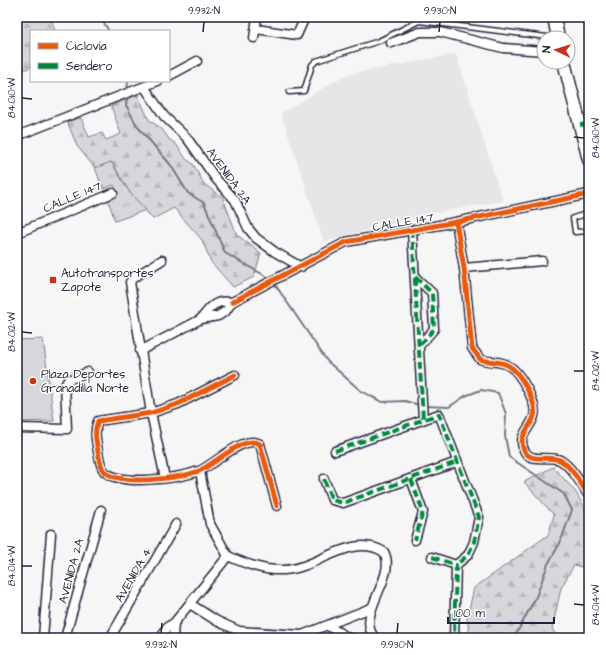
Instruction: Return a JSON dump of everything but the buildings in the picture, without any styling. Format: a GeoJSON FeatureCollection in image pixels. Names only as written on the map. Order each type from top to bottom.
{"type":"FeatureCollection","features":[{"type":"Feature","properties":{"kind":"main road"},"geometry":{"type":"LineString","coordinates":[[554,17],[556,30]]}},
{"type":"Feature","properties":{"kind":"main road"},"geometry":{"type":"LineString","coordinates":[[567,70],[585,124],[589,160]]}},
{"type":"Feature","properties":{"kind":"street"},"geometry":{"type":"LineString","coordinates":[[254,38],[258,17]]}},
{"type":"Feature","properties":{"kind":"street"},"geometry":{"type":"LineString","coordinates":[[256,29],[297,35],[305,17]]}},
{"type":"Feature","properties":{"kind":"street"},"geometry":{"type":"LineString","coordinates":[[391,43],[420,32],[440,32],[502,48],[536,50]]}},
{"type":"Feature","properties":{"kind":"street"},"geometry":{"type":"LineString","coordinates":[[170,76],[197,62]]}},
{"type":"Feature","properties":{"kind":"street"},"geometry":{"type":"LineString","coordinates":[[17,136],[145,88],[156,82]]}},
{"type":"Feature","properties":{"kind":"street","name":"AVENIDA 2A"},"geometry":{"type":"LineString","coordinates":[[145,88],[164,116],[187,138],[216,179],[235,200],[248,228],[256,238],[275,252],[301,267]]}},
{"type":"Feature","properties":{"kind":"street","name":"CALLE 147"},"geometry":{"type":"LineString","coordinates":[[17,233],[113,193]]}},
{"type":"Feature","properties":{"kind":"street","name":"CALLE 147"},"geometry":{"type":"LineString","coordinates":[[232,302],[346,242],[456,222],[589,194]]}},
{"type":"Feature","properties":{"kind":"street"},"geometry":{"type":"LineString","coordinates":[[456,222],[464,268],[471,343],[475,353],[480,359],[502,362],[515,370],[534,402],[535,415],[522,435],[523,446],[526,453],[535,458],[560,460],[575,476],[589,496]]}},
{"type":"Feature","properties":{"kind":"street"},"geometry":{"type":"LineString","coordinates":[[412,230],[420,345],[423,419]]}},
{"type":"Feature","properties":{"kind":"street"},"geometry":{"type":"LineString","coordinates":[[162,260],[133,278],[130,282],[151,412],[165,478]]}},
{"type":"Feature","properties":{"kind":"street"},"geometry":{"type":"LineString","coordinates":[[464,268],[542,261]]}},
{"type":"Feature","properties":{"kind":"street"},"geometry":{"type":"LineString","coordinates":[[415,277],[432,292],[434,329],[420,345]]}},
{"type":"Feature","properties":{"kind":"street"},"geometry":{"type":"LineString","coordinates":[[201,319],[210,307],[219,301],[232,302]]}},
{"type":"Feature","properties":{"kind":"street"},"geometry":{"type":"LineString","coordinates":[[140,350],[201,319],[218,316],[226,310],[232,302]]}},
{"type":"Feature","properties":{"kind":"street"},"geometry":{"type":"LineString","coordinates":[[17,428],[67,429],[65,385],[68,380],[88,372]]}},
{"type":"Feature","properties":{"kind":"street"},"geometry":{"type":"LineString","coordinates":[[235,375],[178,404],[151,412],[98,421],[95,434],[101,465],[110,474],[126,479],[139,481],[165,478],[200,471],[245,444],[254,441],[260,444],[277,506]]}},
{"type":"Feature","properties":{"kind":"street"},"geometry":{"type":"LineString","coordinates":[[335,451],[439,414],[479,517],[474,542],[468,555],[456,565],[454,638]]}},
{"type":"Feature","properties":{"kind":"street"},"geometry":{"type":"LineString","coordinates":[[324,479],[332,500],[343,503],[457,462]]}},
{"type":"Feature","properties":{"kind":"street"},"geometry":{"type":"LineString","coordinates":[[200,471],[210,524],[228,556],[252,566],[285,570],[304,566],[352,547],[372,546],[384,552],[387,562],[386,570],[371,608],[370,630],[376,638]]}},
{"type":"Feature","properties":{"kind":"street"},"geometry":{"type":"LineString","coordinates":[[411,479],[423,512],[415,540]]}},
{"type":"Feature","properties":{"kind":"street","name":"AVENIDA 2A"},"geometry":{"type":"LineString","coordinates":[[65,638],[100,510]]}},
{"type":"Feature","properties":{"kind":"street","name":"AVENIDA 4"},"geometry":{"type":"LineString","coordinates":[[110,638],[176,524]]}},
{"type":"Feature","properties":{"kind":"street"},"geometry":{"type":"LineString","coordinates":[[43,638],[51,534]]}},
{"type":"Feature","properties":{"kind":"street"},"geometry":{"type":"LineString","coordinates":[[161,638],[167,627],[174,623],[228,556]]}},
{"type":"Feature","properties":{"kind":"street"},"geometry":{"type":"LineString","coordinates":[[432,557],[456,565]]}},
{"type":"Feature","properties":{"kind":"street"},"geometry":{"type":"LineString","coordinates":[[190,604],[238,635],[302,636],[371,608]]}},
{"type":"Feature","properties":{"kind":"street"},"geometry":{"type":"LineString","coordinates":[[173,638],[174,623]]}},
{"type":"Feature","properties":{"kind":"street"},"geometry":{"type":"LineString","coordinates":[[328,626],[349,638]]}},
{"type":"Feature","properties":{"kind":"lane"},"geometry":{"type":"LineString","coordinates":[[289,92],[304,91],[312,65],[316,61],[384,39],[416,22],[536,36]]}},
{"type":"Feature","properties":{"kind":"lane"},"geometry":{"type":"LineString","coordinates":[[589,213],[573,218],[575,232],[589,231]]}},
{"type":"Feature","properties":{"kind":"shaded area"},"geometry":{"type":"Polygon","coordinates":[[[456,54],[503,201],[429,214],[324,242],[281,113],[345,75],[456,54]]]}},
{"type":"Feature","properties":{"kind":"green space"},"geometry":{"type":"Polygon","coordinates":[[[17,17],[51,17],[55,30],[30,30],[30,67],[17,73],[17,17]]]}},
{"type":"Feature","properties":{"kind":"green space"},"geometry":{"type":"Polygon","coordinates":[[[138,95],[149,120],[162,129],[169,139],[176,144],[186,159],[193,164],[204,184],[223,198],[237,235],[261,253],[254,277],[233,287],[211,262],[202,240],[174,208],[153,219],[130,193],[112,162],[95,168],[77,146],[67,121],[81,118],[89,137],[102,133],[106,140],[121,134],[111,106],[138,95]]]}},
{"type":"Feature","properties":{"kind":"green space"},"geometry":{"type":"Polygon","coordinates":[[[111,162],[130,193],[146,210],[115,221],[108,200],[118,194],[114,185],[103,189],[95,168],[111,162]]]}},
{"type":"Feature","properties":{"kind":"green space","name":"Plaza Deportes Granadilla Norte"},"geometry":{"type":"Polygon","coordinates":[[[43,339],[54,421],[17,422],[17,340],[43,339]]]}},
{"type":"Feature","properties":{"kind":"green space"},"geometry":{"type":"Polygon","coordinates":[[[553,467],[575,491],[589,515],[589,569],[574,565],[561,588],[552,629],[558,638],[470,638],[467,618],[474,588],[548,535],[554,515],[524,482],[553,467]]]}},
{"type":"Feature","properties":{"kind":"waterway"},"geometry":{"type":"LineString","coordinates":[[100,17],[108,30]]}},
{"type":"Feature","properties":{"kind":"waterway"},"geometry":{"type":"LineString","coordinates":[[127,90],[128,82]]}},
{"type":"Feature","properties":{"kind":"waterway"},"geometry":{"type":"LineString","coordinates":[[127,96],[126,105],[137,126],[170,164],[188,193],[204,203],[225,253],[271,279]]}},
{"type":"Feature","properties":{"kind":"waterway"},"geometry":{"type":"LineString","coordinates":[[274,283],[327,361],[361,391],[382,402],[405,401],[419,405]]}},
{"type":"Feature","properties":{"kind":"waterway"},"geometry":{"type":"LineString","coordinates":[[424,406],[449,407],[465,396],[481,390],[498,393],[506,414],[505,436],[509,457],[564,494],[572,510],[560,543],[548,564],[536,597],[514,638]]}},
{"type":"Feature","properties":{"kind":"marked path"},"geometry":{"type":"LineString","coordinates":[[580,125],[589,124]]}},
{"type":"Feature","properties":{"kind":"marked path"},"geometry":{"type":"LineString","coordinates":[[584,142],[589,141]]}},
{"type":"Feature","properties":{"kind":"marked path"},"geometry":{"type":"LineString","coordinates":[[412,230],[423,419]]}},
{"type":"Feature","properties":{"kind":"marked path"},"geometry":{"type":"LineString","coordinates":[[415,277],[432,293],[434,329],[420,345]]}},
{"type":"Feature","properties":{"kind":"marked path"},"geometry":{"type":"LineString","coordinates":[[335,451],[439,414],[479,517],[474,542],[468,555],[456,565]]}},
{"type":"Feature","properties":{"kind":"marked path"},"geometry":{"type":"LineString","coordinates":[[324,479],[332,500],[343,503],[457,462]]}},
{"type":"Feature","properties":{"kind":"marked path"},"geometry":{"type":"LineString","coordinates":[[411,479],[423,512],[415,540]]}},
{"type":"Feature","properties":{"kind":"marked path"},"geometry":{"type":"LineString","coordinates":[[432,557],[456,565],[454,638]]}},
{"type":"Feature","properties":{"kind":"cycle path"},"geometry":{"type":"LineString","coordinates":[[232,302],[346,242],[456,222],[589,194]]}},
{"type":"Feature","properties":{"kind":"cycle path"},"geometry":{"type":"LineString","coordinates":[[456,222],[464,268],[472,348],[480,359],[506,364],[513,369],[523,381],[531,396],[535,411],[532,421],[523,437],[522,442],[525,452],[532,457],[560,460],[572,471],[589,496]]}},
{"type":"Feature","properties":{"kind":"cycle path"},"geometry":{"type":"LineString","coordinates":[[235,375],[178,404],[151,413],[98,421],[96,443],[102,468],[112,476],[136,480],[150,480],[190,474],[205,468],[238,447],[246,443],[253,442],[260,444],[277,506]]}},
{"type":"Feature","properties":{"kind":"place","name":"Autotransportes Zapote"},"geometry":{"type":"Point","coordinates":[53,280]}},
{"type":"Feature","properties":{"kind":"place","name":"Plaza Deportes Granadilla Norte"},"geometry":{"type":"Point","coordinates":[33,381]}}]}
